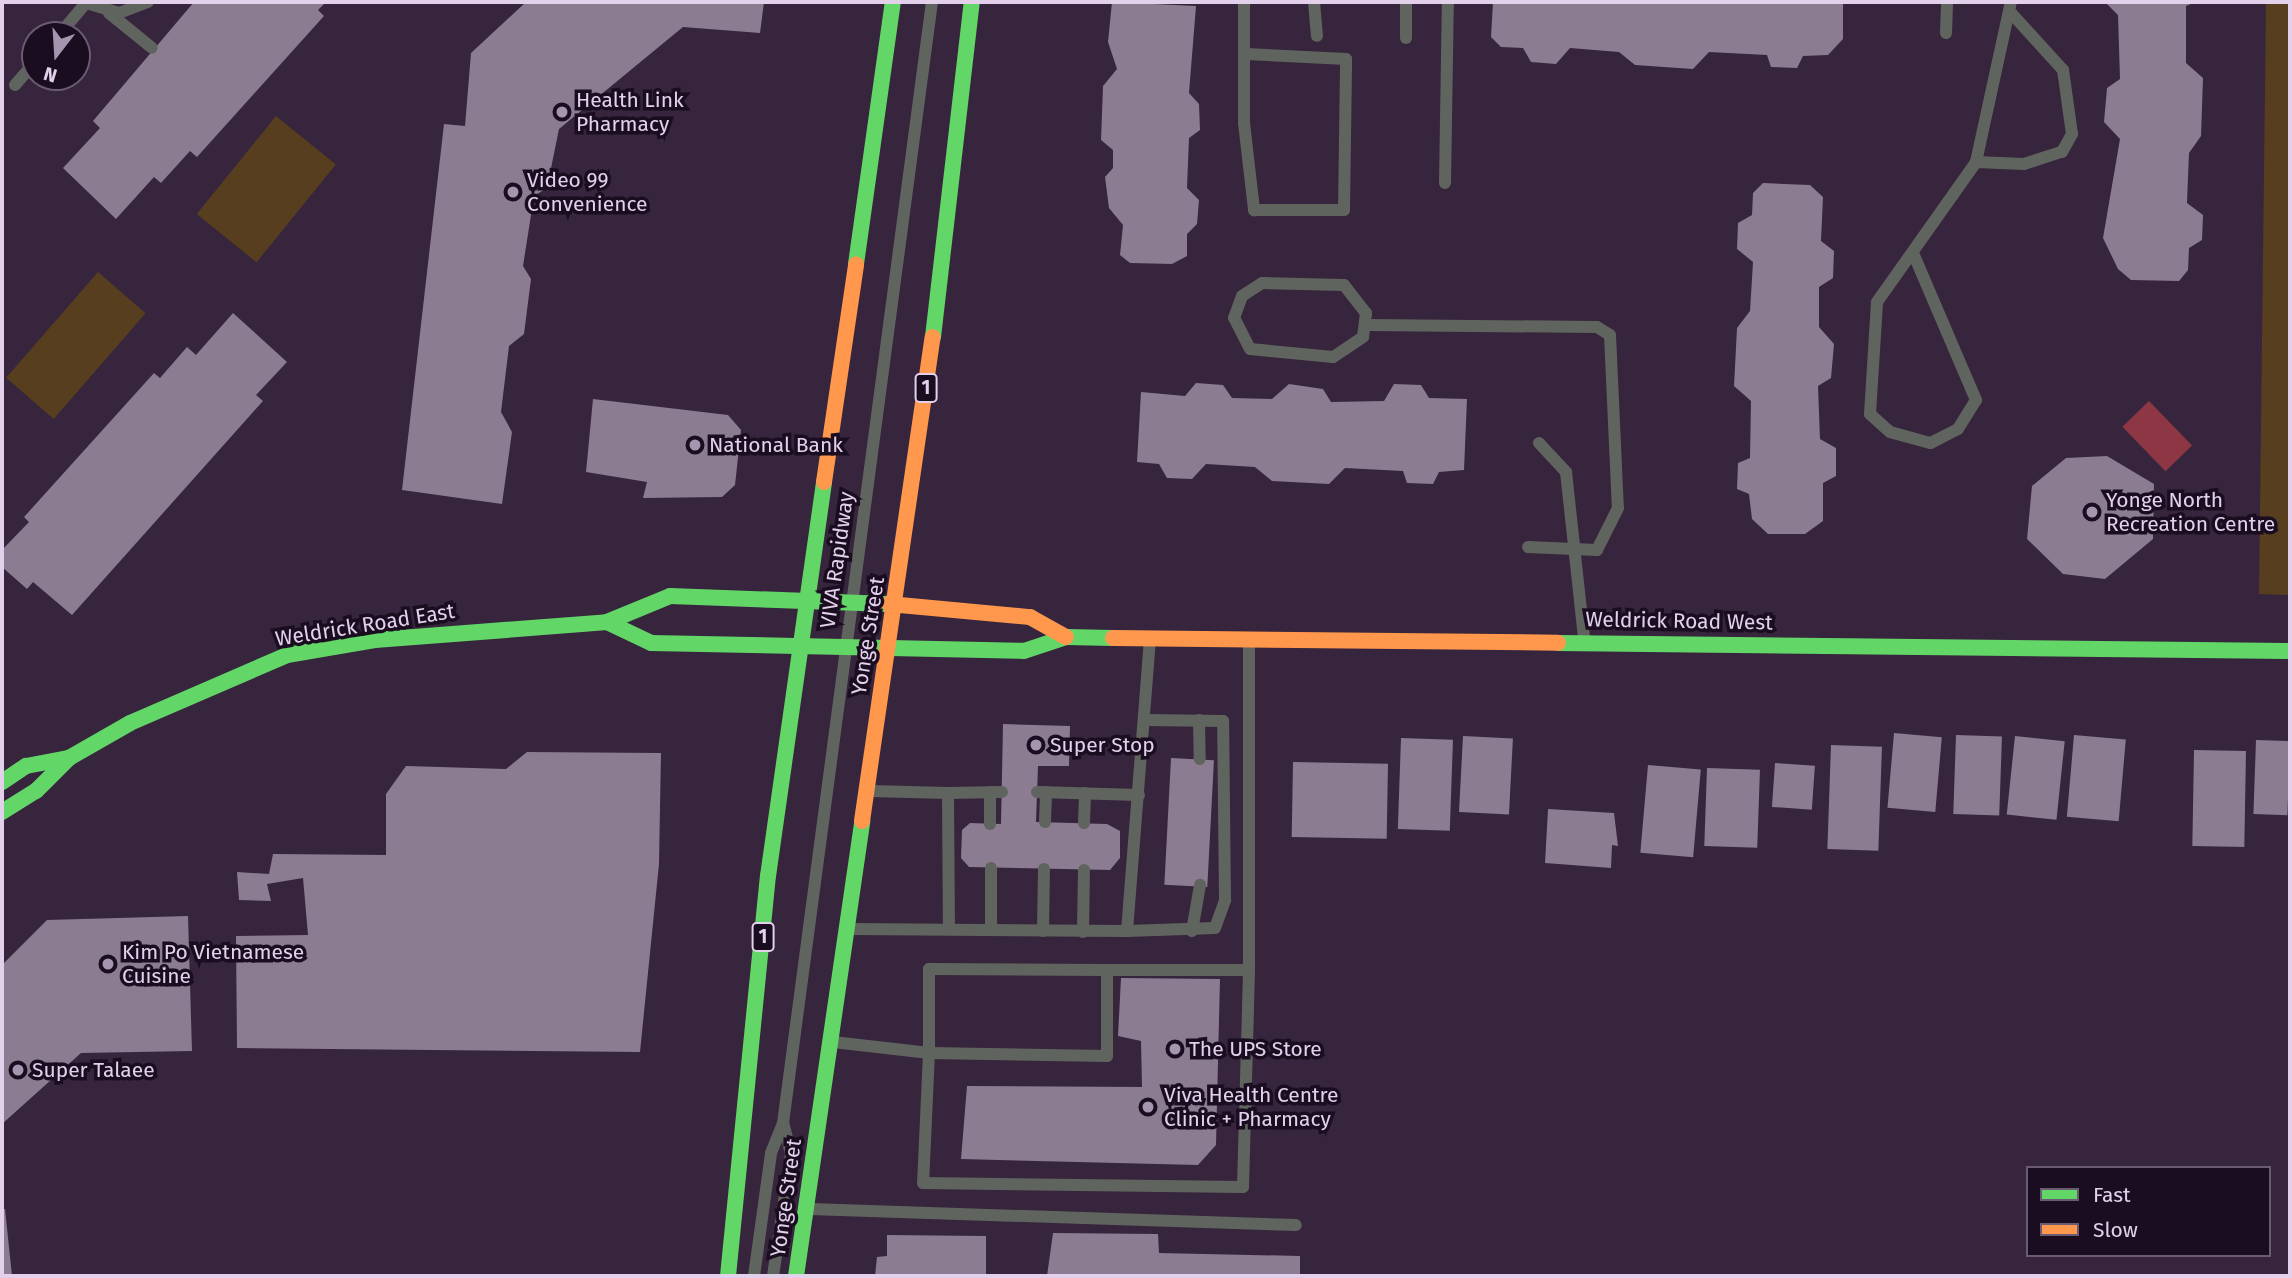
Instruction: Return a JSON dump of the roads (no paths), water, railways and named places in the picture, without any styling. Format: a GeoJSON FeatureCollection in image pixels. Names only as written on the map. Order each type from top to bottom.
{"type":"FeatureCollection","features":[{"type":"Feature","properties":{"kind":"street","name":"1"},"geometry":{"type":"LineString","coordinates":[[728,1276],[768,876],[811,599],[894,2]]}},
{"type":"Feature","properties":{"kind":"street","name":"Yonge Street"},"geometry":{"type":"LineString","coordinates":[[796,1276],[864,791],[888,650],[957,169],[972,2]]}},
{"type":"Feature","properties":{"kind":"street","name":"Weldrick Road East"},"geometry":{"type":"LineString","coordinates":[[2,812],[36,792],[69,758],[130,723],[286,655],[490,626],[607,622],[670,596],[811,599],[893,607]]}},
{"type":"Feature","properties":{"kind":"street","name":"Weldrick Road West"},"geometry":{"type":"LineString","coordinates":[[893,607],[1030,617],[1066,637]]}},
{"type":"Feature","properties":{"kind":"street","name":"Weldrick Road East"},"geometry":{"type":"LineString","coordinates":[[607,622],[651,643],[804,644],[888,650]]}},
{"type":"Feature","properties":{"kind":"street","name":"Weldrick Road West"},"geometry":{"type":"LineString","coordinates":[[888,650],[1024,652],[1066,637],[1584,639],[2290,651]]}},
{"type":"Feature","properties":{"kind":"street","name":"Weldrick Road East"},"geometry":{"type":"LineString","coordinates":[[2,782],[26,766],[69,758]]}},
{"type":"Feature","properties":{"kind":"lane"},"geometry":{"type":"LineString","coordinates":[[109,13],[148,2]]}},
{"type":"Feature","properties":{"kind":"lane","name":"VIVA Rapidway"},"geometry":{"type":"LineString","coordinates":[[754,1276],[771,1153],[783,1123],[932,2]]}},
{"type":"Feature","properties":{"kind":"lane"},"geometry":{"type":"LineString","coordinates":[[1244,2],[1244,123],[1254,210],[1344,209],[1346,59],[1246,54]]}},
{"type":"Feature","properties":{"kind":"lane"},"geometry":{"type":"LineString","coordinates":[[1314,2],[1317,36]]}},
{"type":"Feature","properties":{"kind":"lane"},"geometry":{"type":"LineString","coordinates":[[1406,2],[1406,38]]}},
{"type":"Feature","properties":{"kind":"lane"},"geometry":{"type":"LineString","coordinates":[[1445,183],[1448,2]]}},
{"type":"Feature","properties":{"kind":"lane"},"geometry":{"type":"LineString","coordinates":[[1946,33],[1947,2]]}},
{"type":"Feature","properties":{"kind":"lane"},"geometry":{"type":"LineString","coordinates":[[69,21],[84,3],[109,13],[152,47]]}},
{"type":"Feature","properties":{"kind":"lane"},"geometry":{"type":"LineString","coordinates":[[1976,162],[2024,164],[2062,152],[2072,134],[2063,70],[2011,8]]}},
{"type":"Feature","properties":{"kind":"lane"},"geometry":{"type":"LineString","coordinates":[[1913,253],[1976,400],[1958,429],[1930,443],[1890,432],[1870,414],[1877,302],[1976,162],[2011,8]]}},
{"type":"Feature","properties":{"kind":"lane"},"geometry":{"type":"LineString","coordinates":[[15,85],[21,78]]}},
{"type":"Feature","properties":{"kind":"lane"},"geometry":{"type":"LineString","coordinates":[[1262,283],[1332,283],[1354,292],[1367,325],[1345,354],[1274,356],[1250,349],[1234,318],[1242,296],[1262,283]]}},
{"type":"Feature","properties":{"kind":"lane"},"geometry":{"type":"LineString","coordinates":[[1367,325],[1597,327],[1611,335],[1618,508],[1597,550],[1528,547]]}},
{"type":"Feature","properties":{"kind":"lane"},"geometry":{"type":"LineString","coordinates":[[1539,443],[1566,471],[1584,639]]}},
{"type":"Feature","properties":{"kind":"lane"},"geometry":{"type":"LineString","coordinates":[[1127,931],[1150,639]]}},
{"type":"Feature","properties":{"kind":"lane"},"geometry":{"type":"LineString","coordinates":[[1249,639],[1249,970],[1243,1187],[923,1183],[929,1053],[929,970],[1249,970]]}},
{"type":"Feature","properties":{"kind":"lane"},"geometry":{"type":"LineString","coordinates":[[845,929],[1083,932],[1215,928],[1225,900],[1223,721],[1145,720]]}},
{"type":"Feature","properties":{"kind":"lane"},"geometry":{"type":"LineString","coordinates":[[1199,720],[1200,759]]}},
{"type":"Feature","properties":{"kind":"lane"},"geometry":{"type":"LineString","coordinates":[[864,791],[996,792],[989,824]]}},
{"type":"Feature","properties":{"kind":"lane"},"geometry":{"type":"LineString","coordinates":[[1045,822],[1042,792],[1139,795]]}},
{"type":"Feature","properties":{"kind":"lane"},"geometry":{"type":"LineString","coordinates":[[948,793],[949,929]]}},
{"type":"Feature","properties":{"kind":"lane"},"geometry":{"type":"LineString","coordinates":[[1084,823],[1085,793]]}},
{"type":"Feature","properties":{"kind":"lane"},"geometry":{"type":"LineString","coordinates":[[990,868],[991,929]]}},
{"type":"Feature","properties":{"kind":"lane"},"geometry":{"type":"LineString","coordinates":[[1043,931],[1044,869]]}},
{"type":"Feature","properties":{"kind":"lane"},"geometry":{"type":"LineString","coordinates":[[1083,870],[1083,932]]}},
{"type":"Feature","properties":{"kind":"lane"},"geometry":{"type":"LineString","coordinates":[[1192,930],[1200,886]]}},
{"type":"Feature","properties":{"kind":"lane"},"geometry":{"type":"LineString","coordinates":[[830,1041],[929,1053],[1107,1056],[1107,970]]}},
{"type":"Feature","properties":{"kind":"lane","name":"VIVA Rapidway"},"geometry":{"type":"LineString","coordinates":[[773,1276],[791,1154],[783,1123]]}},
{"type":"Feature","properties":{"kind":"lane"},"geometry":{"type":"LineString","coordinates":[[806,1209],[1296,1225]]}},
{"type":"Feature","properties":{"kind":"place","name":"Health Link Pharmacy"},"geometry":{"type":"Point","coordinates":[562,112]}},
{"type":"Feature","properties":{"kind":"place","name":"Video 99 Convenience"},"geometry":{"type":"Point","coordinates":[513,192]}},
{"type":"Feature","properties":{"kind":"place","name":"National Bank"},"geometry":{"type":"Point","coordinates":[695,445]}},
{"type":"Feature","properties":{"kind":"place","name":"Yonge North Recreation Centre"},"geometry":{"type":"Point","coordinates":[2092,512]}},
{"type":"Feature","properties":{"kind":"place","name":"Super Stop"},"geometry":{"type":"Point","coordinates":[1036,745]}},
{"type":"Feature","properties":{"kind":"place","name":"Kim Po Vietnamese Cuisine"},"geometry":{"type":"Point","coordinates":[108,964]}},
{"type":"Feature","properties":{"kind":"place","name":"The UPS Store"},"geometry":{"type":"Point","coordinates":[1175,1049]}},
{"type":"Feature","properties":{"kind":"place","name":"Super Talaee"},"geometry":{"type":"Point","coordinates":[18,1070]}},
{"type":"Feature","properties":{"kind":"place","name":"Viva Health Centre Clinic + Pharmacy"},"geometry":{"type":"Point","coordinates":[1148,1107]}}]}
